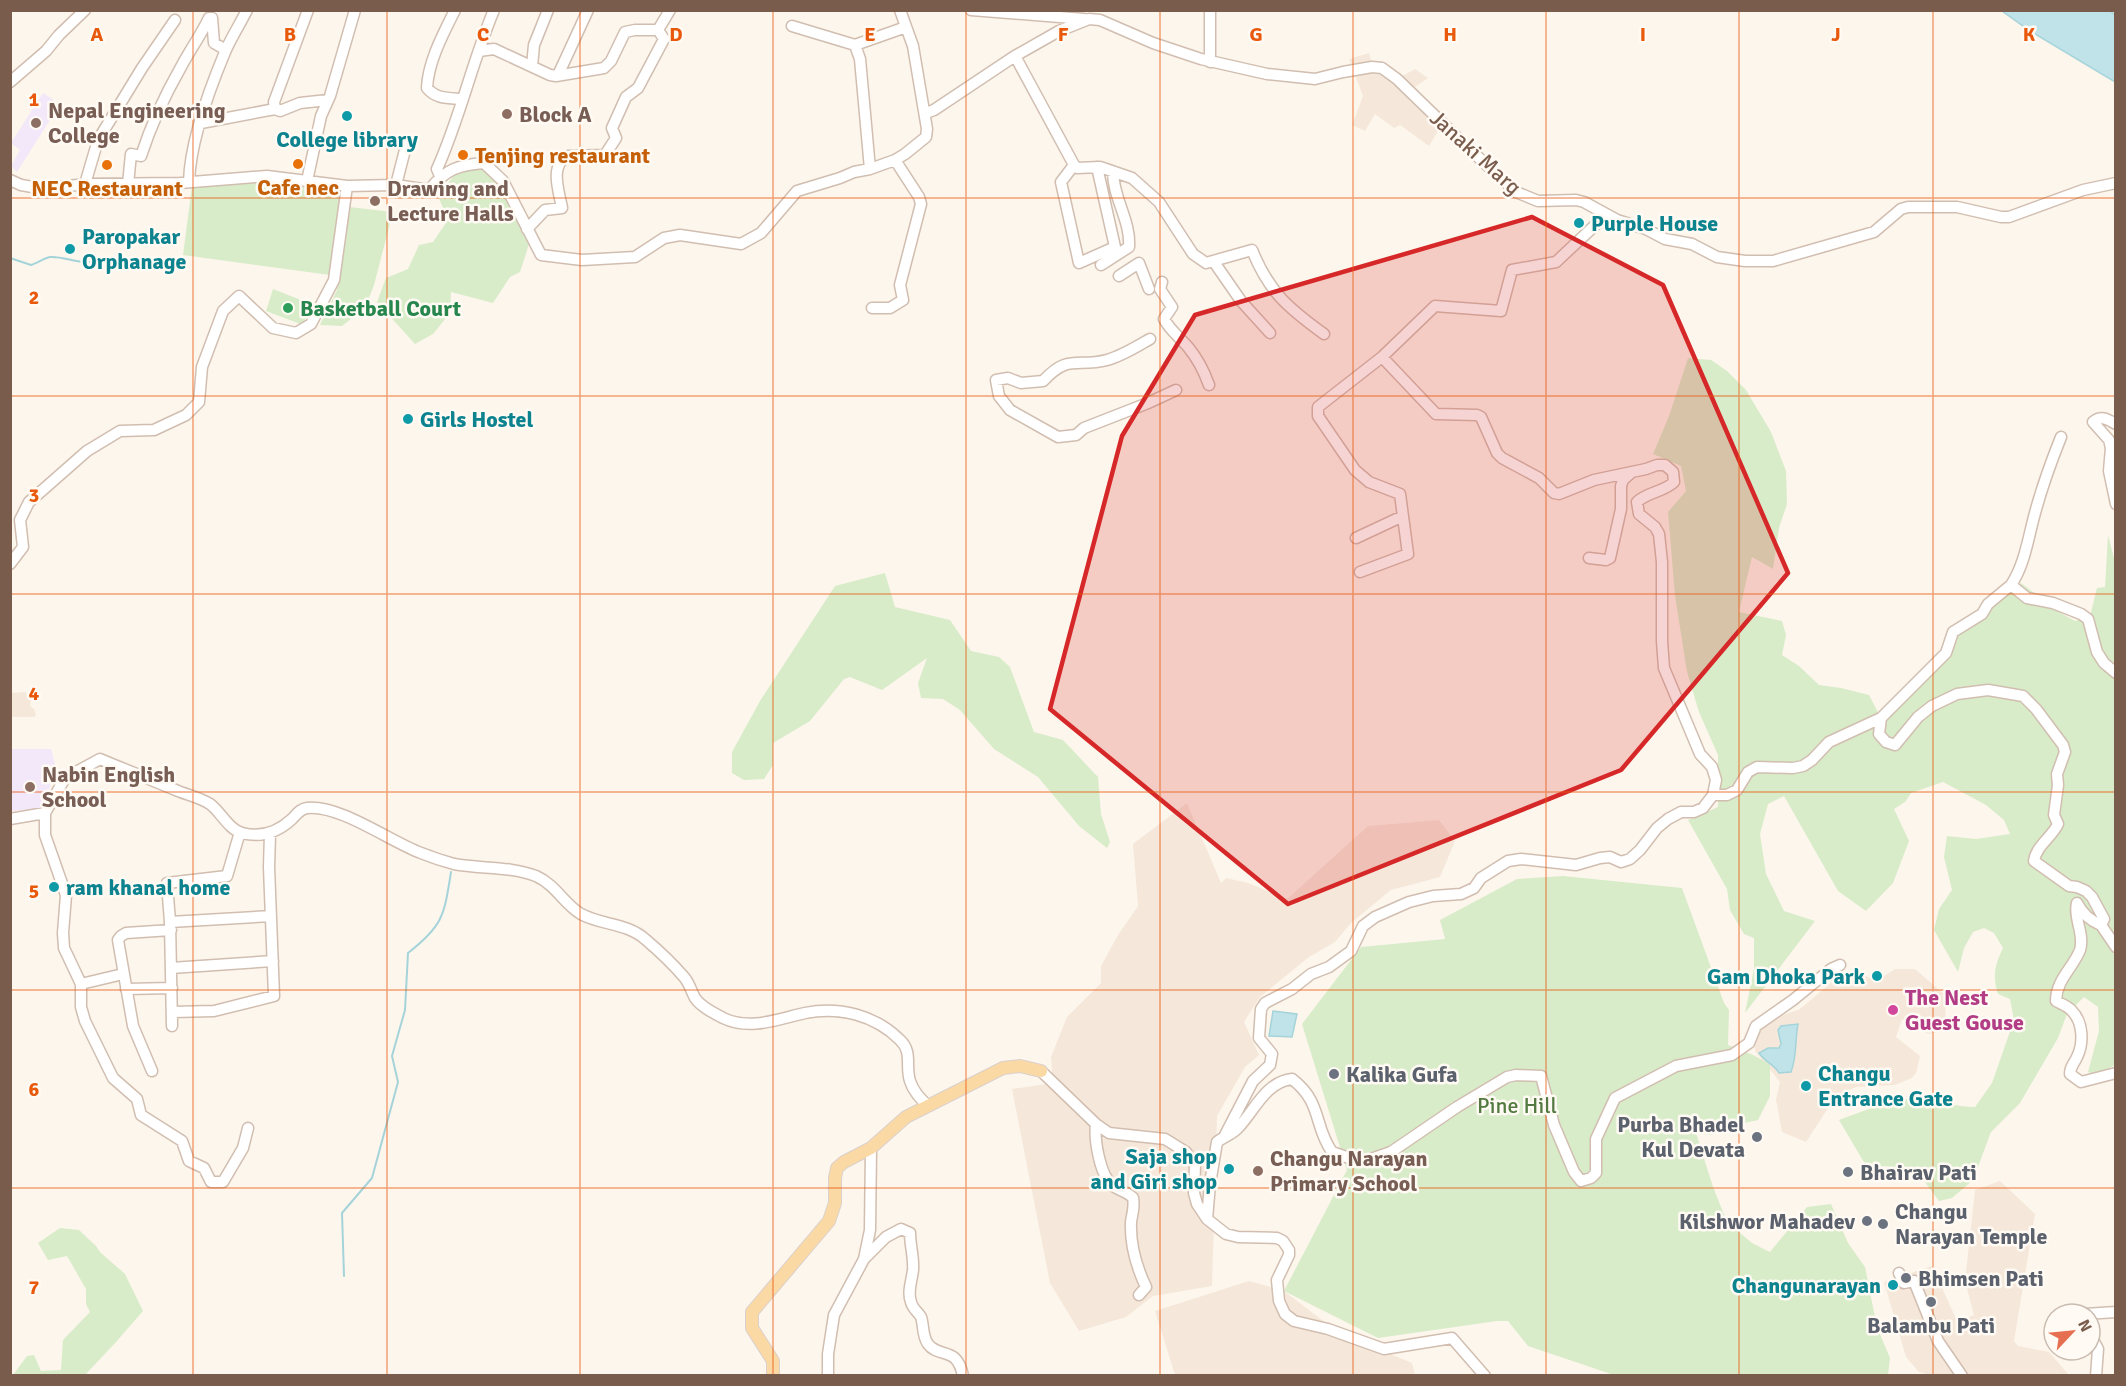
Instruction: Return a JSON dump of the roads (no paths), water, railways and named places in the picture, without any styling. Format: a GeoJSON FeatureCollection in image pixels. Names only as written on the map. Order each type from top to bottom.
{"type":"FeatureCollection","features":[{"type":"Feature","properties":{"kind":"main road"},"geometry":{"type":"LineString","coordinates":[[773,1376],[773,1361],[752,1328],[752,1312],[829,1221],[835,1203],[837,1168],[844,1162],[871,1149],[906,1117],[1003,1068],[1020,1066],[1041,1071]]}},
{"type":"Feature","properties":{"kind":"street"},"geometry":{"type":"LineString","coordinates":[[10,82],[46,51],[85,10]]}},
{"type":"Feature","properties":{"kind":"street"},"geometry":{"type":"LineString","coordinates":[[189,182],[190,166],[201,123],[226,50],[247,10]]}},
{"type":"Feature","properties":{"kind":"street"},"geometry":{"type":"LineString","coordinates":[[275,110],[274,102],[308,10]]}},
{"type":"Feature","properties":{"kind":"street"},"geometry":{"type":"LineString","coordinates":[[307,181],[321,116],[355,10]]}},
{"type":"Feature","properties":{"kind":"street"},"geometry":{"type":"LineString","coordinates":[[455,10],[427,77],[427,88],[431,94],[440,98],[462,99]]}},
{"type":"Feature","properties":{"kind":"street"},"geometry":{"type":"LineString","coordinates":[[440,176],[437,169],[448,145],[478,51],[494,10]]}},
{"type":"Feature","properties":{"kind":"street"},"geometry":{"type":"LineString","coordinates":[[532,66],[534,45],[548,10]]}},
{"type":"Feature","properties":{"kind":"street"},"geometry":{"type":"LineString","coordinates":[[556,76],[588,10]]}},
{"type":"Feature","properties":{"kind":"street"},"geometry":{"type":"LineString","coordinates":[[658,30],[670,10]]}},
{"type":"Feature","properties":{"kind":"street"},"geometry":{"type":"LineString","coordinates":[[10,180],[21,185],[44,189],[85,184],[189,182],[267,176],[347,186],[396,185],[429,190],[440,176],[462,165],[484,163],[502,181],[541,255],[582,261],[635,256],[664,238],[681,235],[741,244],[761,233],[797,191],[895,160],[926,137],[926,113],[913,46],[900,10]]}},
{"type":"Feature","properties":{"kind":"street","name":"Janaki Marg"},"geometry":{"type":"LineString","coordinates":[[971,10],[1100,20],[1153,43],[1210,62],[1267,75],[1315,79],[1372,67],[1382,68],[1397,79],[1516,192],[1538,201],[1576,200],[1584,202],[1606,215],[1665,238],[1692,244],[1717,257],[1759,262],[1773,261],[1874,232],[1901,209],[1908,207],[1957,207],[2009,217],[2083,190],[2115,183]]}},
{"type":"Feature","properties":{"kind":"street"},"geometry":{"type":"LineString","coordinates":[[1210,10],[1210,62]]}},
{"type":"Feature","properties":{"kind":"street"},"geometry":{"type":"LineString","coordinates":[[128,184],[131,154],[141,156],[156,114],[209,18],[212,18],[214,43],[226,50]]}},
{"type":"Feature","properties":{"kind":"street"},"geometry":{"type":"LineString","coordinates":[[926,113],[944,104],[1015,56],[1059,31],[1089,19]]}},
{"type":"Feature","properties":{"kind":"street"},"geometry":{"type":"LineString","coordinates":[[85,184],[98,140],[142,68],[176,20]]}},
{"type":"Feature","properties":{"kind":"street"},"geometry":{"type":"LineString","coordinates":[[792,26],[855,45],[906,27]]}},
{"type":"Feature","properties":{"kind":"street"},"geometry":{"type":"LineString","coordinates":[[478,51],[494,49],[556,76],[604,68],[611,61],[625,32],[658,30]]}},
{"type":"Feature","properties":{"kind":"street"},"geometry":{"type":"LineString","coordinates":[[527,230],[545,210],[561,208],[556,173],[562,158],[605,155],[616,138],[612,128],[626,97],[638,88],[664,39],[658,30]]}},
{"type":"Feature","properties":{"kind":"street"},"geometry":{"type":"LineString","coordinates":[[855,45],[860,59],[870,169]]}},
{"type":"Feature","properties":{"kind":"street"},"geometry":{"type":"LineString","coordinates":[[1015,56],[1077,168],[1097,167],[1132,178],[1160,202],[1193,254],[1206,263],[1252,250],[1264,277],[1280,298],[1324,334]]}},
{"type":"Feature","properties":{"kind":"street"},"geometry":{"type":"LineString","coordinates":[[201,123],[280,111],[300,103],[328,100]]}},
{"type":"Feature","properties":{"kind":"street"},"geometry":{"type":"LineString","coordinates":[[396,185],[407,142]]}},
{"type":"Feature","properties":{"kind":"street"},"geometry":{"type":"LineString","coordinates":[[872,308],[890,308],[903,300],[900,285],[921,204],[919,197],[895,160]]}},
{"type":"Feature","properties":{"kind":"street"},"geometry":{"type":"LineString","coordinates":[[1074,165],[1061,182],[1079,263],[1115,247],[1097,167]]}},
{"type":"Feature","properties":{"kind":"street"},"geometry":{"type":"LineString","coordinates":[[1101,265],[1129,247],[1126,225],[1113,184],[1113,171]]}},
{"type":"Feature","properties":{"kind":"street"},"geometry":{"type":"LineString","coordinates":[[10,564],[23,547],[20,520],[29,502],[87,451],[120,431],[154,430],[186,415],[200,402],[202,368],[224,311],[239,296],[273,328],[296,333],[311,324],[334,280],[347,186]]}},
{"type":"Feature","properties":{"kind":"street"},"geometry":{"type":"LineString","coordinates":[[1360,573],[1408,554],[1400,494],[1369,482],[1355,470],[1318,416],[1318,407],[1382,357],[1435,306],[1501,311],[1512,270],[1556,262],[1606,215]]}},
{"type":"Feature","properties":{"kind":"street"},"geometry":{"type":"LineString","coordinates":[[1214,262],[1241,301],[1270,333]]}},
{"type":"Feature","properties":{"kind":"street"},"geometry":{"type":"LineString","coordinates":[[1119,276],[1139,263],[1149,290]]}},
{"type":"Feature","properties":{"kind":"street"},"geometry":{"type":"LineString","coordinates":[[1162,282],[1160,289],[1172,307],[1164,319],[1166,324],[1197,359],[1209,385]]}},
{"type":"Feature","properties":{"kind":"street"},"geometry":{"type":"LineString","coordinates":[[1150,339],[1106,360],[1069,362],[1053,370],[1043,381],[1021,384],[1008,378],[996,380],[999,396],[1010,410],[1058,437],[1076,435],[1084,428],[1148,404],[1176,390]]}},
{"type":"Feature","properties":{"kind":"street"},"geometry":{"type":"LineString","coordinates":[[1224,1137],[1253,1081],[1270,1065],[1272,1054],[1259,1038],[1261,1009],[1264,1003],[1292,989],[1311,974],[1329,967],[1351,951],[1363,926],[1375,917],[1409,902],[1433,896],[1461,894],[1474,888],[1481,878],[1508,861],[1521,859],[1576,865],[1610,857],[1621,862],[1630,859],[1662,823],[1682,812],[1694,812],[1703,807],[1713,795],[1716,780],[1712,767],[1700,754],[1664,668],[1662,562],[1659,534],[1655,527],[1639,514],[1637,508],[1637,502],[1642,498],[1674,482],[1670,467],[1657,465],[1594,480],[1559,494],[1554,493],[1539,478],[1497,453],[1481,417],[1436,414],[1382,357]]}},
{"type":"Feature","properties":{"kind":"street"},"geometry":{"type":"LineString","coordinates":[[2115,424],[2106,418],[2097,418],[2093,422],[2109,440],[2111,448],[2109,471],[2115,504]]}},
{"type":"Feature","properties":{"kind":"street"},"geometry":{"type":"LineString","coordinates":[[1713,795],[1727,795],[1737,790],[1748,772],[1757,767],[1803,766],[1829,742],[1881,718],[1946,653],[1953,632],[1982,614],[1988,604],[2011,585],[2017,576],[2043,483],[2061,437]]}},
{"type":"Feature","properties":{"kind":"street"},"geometry":{"type":"LineString","coordinates":[[1589,558],[1606,560],[1610,558],[1621,509],[1621,486],[1623,480],[1632,472]]}},
{"type":"Feature","properties":{"kind":"street"},"geometry":{"type":"LineString","coordinates":[[1356,538],[1403,516]]}},
{"type":"Feature","properties":{"kind":"street"},"geometry":{"type":"LineString","coordinates":[[2011,585],[2028,598],[2065,607],[2088,619],[2097,652],[2104,663],[2115,673]]}},
{"type":"Feature","properties":{"kind":"street"},"geometry":{"type":"LineString","coordinates":[[1881,718],[1879,734],[1886,742],[1895,745],[1918,717],[1932,706],[1957,694],[1989,690],[2023,696],[2057,735],[2065,752],[2057,774],[2058,785],[2054,815],[2058,824],[2039,848],[2034,861],[2069,886],[2078,886],[2092,897],[2104,919],[2101,926]]}},
{"type":"Feature","properties":{"kind":"street"},"geometry":{"type":"LineString","coordinates":[[248,1128],[243,1148],[223,1182],[211,1182],[204,1168],[189,1161],[182,1141],[141,1114],[137,1099],[113,1078],[85,1021],[81,1007],[81,984],[64,948],[66,895],[45,835],[45,813],[65,778],[100,759],[209,803],[233,828],[240,832],[270,834],[298,811],[307,808],[323,809],[354,820],[420,853],[454,864],[501,868],[534,875],[551,885],[572,908],[583,915],[636,932],[682,975],[691,986],[695,998],[702,1005],[725,1019],[744,1024],[759,1024],[806,1013],[847,1011],[894,1034],[909,1054],[908,1078],[911,1086],[927,1105]]}},
{"type":"Feature","properties":{"kind":"street"},"geometry":{"type":"LineString","coordinates":[[10,819],[45,813]]}},
{"type":"Feature","properties":{"kind":"street"},"geometry":{"type":"LineString","coordinates":[[172,1026],[167,883],[226,876],[240,832]]}},
{"type":"Feature","properties":{"kind":"street"},"geometry":{"type":"LineString","coordinates":[[172,1012],[214,1011],[274,996],[270,834]]}},
{"type":"Feature","properties":{"kind":"street"},"geometry":{"type":"LineString","coordinates":[[2115,947],[2101,926],[2087,916],[2077,903],[2075,909],[2082,938],[2079,951],[2059,984],[2056,1000],[2070,1009],[2080,1024],[2081,1040],[2078,1056],[2070,1067],[2070,1074],[2081,1082],[2115,1073]]}},
{"type":"Feature","properties":{"kind":"street"},"geometry":{"type":"LineString","coordinates":[[152,1071],[133,1026],[118,947],[118,940],[121,936],[126,933],[170,926],[271,916]]}},
{"type":"Feature","properties":{"kind":"street"},"geometry":{"type":"LineString","coordinates":[[171,968],[273,962]]}},
{"type":"Feature","properties":{"kind":"street"},"geometry":{"type":"LineString","coordinates":[[1207,1219],[1209,1184],[1217,1142],[1244,1122],[1262,1097],[1283,1080],[1292,1079],[1304,1088],[1314,1104],[1323,1134],[1332,1152],[1352,1159],[1368,1160],[1391,1152],[1457,1107],[1507,1077],[1540,1076],[1554,1125],[1574,1172],[1581,1181],[1591,1178],[1596,1173],[1596,1139],[1615,1098],[1676,1066],[1732,1054],[1749,1043],[1756,1026],[1840,965]]}},
{"type":"Feature","properties":{"kind":"street"},"geometry":{"type":"LineString","coordinates":[[81,984],[123,974]]}},
{"type":"Feature","properties":{"kind":"street"},"geometry":{"type":"LineString","coordinates":[[126,989],[172,988]]}},
{"type":"Feature","properties":{"kind":"street"},"geometry":{"type":"LineString","coordinates":[[1041,1071],[1096,1124],[1109,1133],[1166,1139],[1186,1152],[1195,1165],[1194,1193],[1197,1204],[1207,1219],[1226,1234],[1238,1237],[1277,1238],[1283,1241],[1289,1250],[1289,1255],[1277,1280],[1279,1301],[1285,1314],[1294,1321],[1328,1329],[1384,1349],[1452,1338],[1485,1376]]}},
{"type":"Feature","properties":{"kind":"street"},"geometry":{"type":"LineString","coordinates":[[1096,1124],[1096,1144],[1104,1174],[1112,1185],[1130,1194],[1135,1204],[1131,1221],[1132,1249],[1136,1266],[1146,1287],[1139,1295]]}},
{"type":"Feature","properties":{"kind":"street"},"geometry":{"type":"LineString","coordinates":[[828,1376],[828,1354],[834,1315],[864,1259],[870,1230],[871,1149]]}},
{"type":"Feature","properties":{"kind":"street"},"geometry":{"type":"LineString","coordinates":[[864,1259],[886,1237],[901,1229],[910,1233],[910,1249],[914,1260],[909,1294],[911,1303],[921,1317],[927,1343],[931,1347],[949,1353],[956,1359],[961,1365],[963,1376]]}},
{"type":"Feature","properties":{"kind":"street"},"geometry":{"type":"LineString","coordinates":[[1899,1273],[1904,1283],[1914,1281],[1938,1341],[1962,1376]]}},
{"type":"Feature","properties":{"kind":"water"},"geometry":{"type":"Polygon","coordinates":[[[2002,11],[2110,11],[2115,15],[2115,82],[2030,31],[2002,11]]]}},
{"type":"Feature","properties":{"kind":"water"},"geometry":{"type":"Polygon","coordinates":[[[1273,1011],[1297,1014],[1292,1037],[1269,1036],[1273,1011]]]}},
{"type":"Feature","properties":{"kind":"water"},"geometry":{"type":"Polygon","coordinates":[[[1798,1024],[1791,1072],[1779,1073],[1759,1053],[1768,1048],[1779,1048],[1781,1044],[1778,1030],[1781,1026],[1798,1024]]]}},
{"type":"Feature","properties":{"kind":"waterway"},"geometry":{"type":"LineString","coordinates":[[10,258],[31,265],[50,257],[90,262]]}},
{"type":"Feature","properties":{"kind":"waterway"},"geometry":{"type":"LineString","coordinates":[[344,1276],[342,1213],[372,1178],[398,1082],[392,1056],[405,1010],[408,953],[436,926],[444,909],[451,872]]}},
{"type":"Feature","properties":{"kind":"place","name":"Block A"},"geometry":{"type":"Point","coordinates":[507,114]}},
{"type":"Feature","properties":{"kind":"place","name":"College library"},"geometry":{"type":"Point","coordinates":[347,116]}},
{"type":"Feature","properties":{"kind":"place","name":"Nepal Engineering College"},"geometry":{"type":"Point","coordinates":[36,123]}},
{"type":"Feature","properties":{"kind":"place","name":"Tenjing restaurant"},"geometry":{"type":"Point","coordinates":[463,155]}},
{"type":"Feature","properties":{"kind":"place","name":"Cafe nec"},"geometry":{"type":"Point","coordinates":[298,164]}},
{"type":"Feature","properties":{"kind":"place","name":"NEC Restaurant"},"geometry":{"type":"Point","coordinates":[107,165]}},
{"type":"Feature","properties":{"kind":"place","name":"Drawing and Lecture Halls"},"geometry":{"type":"Point","coordinates":[375,201]}},
{"type":"Feature","properties":{"kind":"place","name":"Purple House"},"geometry":{"type":"Point","coordinates":[1579,223]}},
{"type":"Feature","properties":{"kind":"place","name":"Paropakar Orphanage"},"geometry":{"type":"Point","coordinates":[70,249]}},
{"type":"Feature","properties":{"kind":"place","name":"Basketball Court"},"geometry":{"type":"Point","coordinates":[288,308]}},
{"type":"Feature","properties":{"kind":"place","name":"Girls Hostel"},"geometry":{"type":"Point","coordinates":[408,419]}},
{"type":"Feature","properties":{"kind":"place","name":"Nabin English School"},"geometry":{"type":"Point","coordinates":[30,787]}},
{"type":"Feature","properties":{"kind":"place","name":"ram khanal home"},"geometry":{"type":"Point","coordinates":[54,887]}},
{"type":"Feature","properties":{"kind":"place","name":"Gam Dhoka Park"},"geometry":{"type":"Point","coordinates":[1877,976]}},
{"type":"Feature","properties":{"kind":"place","name":"The Nest Guest Gouse"},"geometry":{"type":"Point","coordinates":[1893,1010]}},
{"type":"Feature","properties":{"kind":"place","name":"Kalika Gufa"},"geometry":{"type":"Point","coordinates":[1334,1074]}},
{"type":"Feature","properties":{"kind":"place","name":"Changu Entrance Gate"},"geometry":{"type":"Point","coordinates":[1806,1086]}},
{"type":"Feature","properties":{"kind":"place","name":"Purba Bhadel Kul Devata"},"geometry":{"type":"Point","coordinates":[1757,1137]}},
{"type":"Feature","properties":{"kind":"place","name":"Saja shop and Giri shop"},"geometry":{"type":"Point","coordinates":[1229,1169]}},
{"type":"Feature","properties":{"kind":"place","name":"Changu Narayan Primary School"},"geometry":{"type":"Point","coordinates":[1258,1171]}},
{"type":"Feature","properties":{"kind":"place","name":"Bhairav Pati"},"geometry":{"type":"Point","coordinates":[1848,1172]}},
{"type":"Feature","properties":{"kind":"place","name":"Kilshwor Mahadev"},"geometry":{"type":"Point","coordinates":[1867,1221]}},
{"type":"Feature","properties":{"kind":"place","name":"Changu Narayan Temple"},"geometry":{"type":"Point","coordinates":[1883,1224]}},
{"type":"Feature","properties":{"kind":"place","name":"Bhimsen Pati"},"geometry":{"type":"Point","coordinates":[1906,1278]}},
{"type":"Feature","properties":{"kind":"place","name":"Changunarayan"},"geometry":{"type":"Point","coordinates":[1893,1285]}},
{"type":"Feature","properties":{"kind":"place","name":"Balambu Pati"},"geometry":{"type":"Point","coordinates":[1931,1302]}},
{"type":"Feature","properties":{"kind":"park label","name":"Pine Hill"},"geometry":{"type":"Point","coordinates":[1517,1105]}}]}
